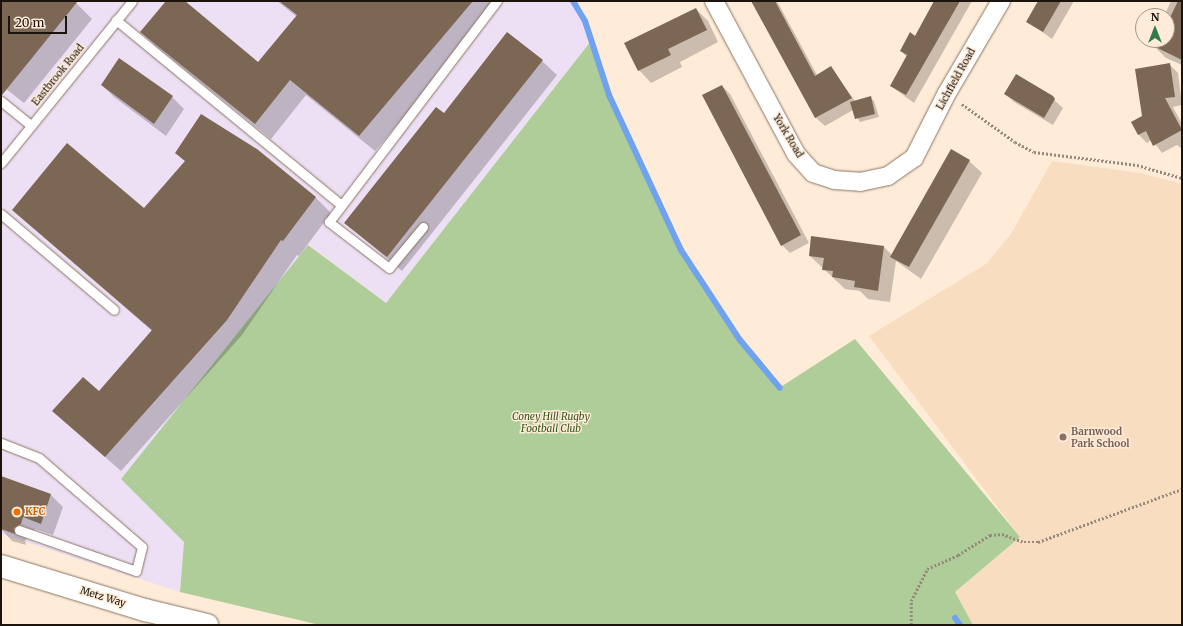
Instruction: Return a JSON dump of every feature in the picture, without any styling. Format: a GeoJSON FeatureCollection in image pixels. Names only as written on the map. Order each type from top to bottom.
{"type":"FeatureCollection","features":[{"type":"Feature","properties":{"kind":"street","name":"York Road"},"geometry":{"type":"LineString","coordinates":[[714,1],[796,154],[813,173],[834,180],[860,182],[888,176],[914,158]]}},
{"type":"Feature","properties":{"kind":"street","name":"Lichfield Road"},"geometry":{"type":"LineString","coordinates":[[914,158],[947,93],[1001,1]]}},
{"type":"Feature","properties":{"kind":"street","name":"Metz Way"},"geometry":{"type":"LineString","coordinates":[[1,566],[145,610],[203,624]]}},
{"type":"Feature","properties":{"kind":"lane","name":"Eastbrook Road"},"geometry":{"type":"LineString","coordinates":[[1,163],[132,1]]}},
{"type":"Feature","properties":{"kind":"lane"},"geometry":{"type":"LineString","coordinates":[[423,227],[389,268],[330,224],[330,218],[496,1]]}},
{"type":"Feature","properties":{"kind":"lane"},"geometry":{"type":"LineString","coordinates":[[116,20],[341,205]]}},
{"type":"Feature","properties":{"kind":"lane"},"geometry":{"type":"LineString","coordinates":[[1,101],[31,125]]}},
{"type":"Feature","properties":{"kind":"lane"},"geometry":{"type":"LineString","coordinates":[[1,214],[114,310]]}},
{"type":"Feature","properties":{"kind":"lane"},"geometry":{"type":"LineString","coordinates":[[1,443],[39,458],[142,547],[136,571],[19,530]]}},
{"type":"Feature","properties":{"kind":"path"},"geometry":{"type":"LineString","coordinates":[[947,93],[1015,142],[1034,152],[1137,165],[1182,178]]}},
{"type":"Feature","properties":{"kind":"path"},"geometry":{"type":"LineString","coordinates":[[911,625],[911,601],[927,569],[958,555],[990,535],[1002,534],[1024,542],[1038,542],[1182,489]]}},
{"type":"Feature","properties":{"kind":"shaded area"},"geometry":{"type":"Polygon","coordinates":[[[1,1],[573,1],[585,21],[591,41],[386,303],[309,245],[121,479],[184,542],[180,592],[1,534],[1,1]]]}},
{"type":"Feature","properties":{"kind":"shaded area","name":"Barnwood Park School"},"geometry":{"type":"Polygon","coordinates":[[[1052,161],[1141,173],[1182,184],[1182,625],[973,625],[955,592],[1020,537],[869,336],[986,264],[1011,234],[1052,161]]]}},
{"type":"Feature","properties":{"kind":"green space","name":"Coney Hill Rugby Football Club"},"geometry":{"type":"Polygon","coordinates":[[[591,41],[609,95],[681,250],[740,340],[779,388],[855,339],[1020,537],[955,592],[973,625],[320,625],[180,592],[184,542],[121,479],[308,245],[386,303],[591,41]]]}},
{"type":"Feature","properties":{"kind":"building"},"geometry":{"type":"Polygon","coordinates":[[[1,1],[78,1],[2,95],[1,95],[1,1]]]}},
{"type":"Feature","properties":{"kind":"building"},"geometry":{"type":"Polygon","coordinates":[[[166,1],[185,1],[258,62],[297,15],[279,1],[473,1],[359,136],[290,80],[255,124],[140,32],[166,1]]]}},
{"type":"Feature","properties":{"kind":"building"},"geometry":{"type":"Polygon","coordinates":[[[751,1],[775,1],[815,76],[831,66],[852,98],[815,118],[751,1]]]}},
{"type":"Feature","properties":{"kind":"building"},"geometry":{"type":"Polygon","coordinates":[[[934,1],[960,1],[906,95],[890,86],[907,55],[900,51],[910,32],[915,36],[934,1]]]}},
{"type":"Feature","properties":{"kind":"building"},"geometry":{"type":"Polygon","coordinates":[[[1038,1],[1061,1],[1043,32],[1026,22],[1038,1]]]}},
{"type":"Feature","properties":{"kind":"building"},"geometry":{"type":"Polygon","coordinates":[[[1178,1],[1182,1],[1182,60],[1157,48],[1175,48],[1175,8],[1178,1]]]}},
{"type":"Feature","properties":{"kind":"building"},"geometry":{"type":"Polygon","coordinates":[[[696,8],[707,30],[668,49],[671,55],[638,71],[624,43],[696,8]]]}},
{"type":"Feature","properties":{"kind":"building"},"geometry":{"type":"Polygon","coordinates":[[[507,32],[543,60],[387,257],[344,223],[436,107],[444,113],[507,32]]]}},
{"type":"Feature","properties":{"kind":"building"},"geometry":{"type":"Polygon","coordinates":[[[119,58],[173,96],[154,124],[101,85],[119,58]]]}},
{"type":"Feature","properties":{"kind":"building"},"geometry":{"type":"Polygon","coordinates":[[[1170,63],[1175,97],[1165,98],[1182,130],[1153,146],[1146,131],[1138,135],[1131,122],[1142,116],[1135,69],[1170,63]]]}},
{"type":"Feature","properties":{"kind":"building"},"geometry":{"type":"Polygon","coordinates":[[[1016,74],[1053,96],[1055,99],[1044,118],[1004,94],[1016,74]]]}},
{"type":"Feature","properties":{"kind":"building"},"geometry":{"type":"Polygon","coordinates":[[[722,85],[801,235],[781,246],[702,95],[722,85]]]}},
{"type":"Feature","properties":{"kind":"building"},"geometry":{"type":"Polygon","coordinates":[[[871,96],[875,114],[855,119],[850,102],[871,96]]]}},
{"type":"Feature","properties":{"kind":"building"},"geometry":{"type":"Polygon","coordinates":[[[201,114],[257,149],[316,197],[283,241],[281,240],[227,320],[105,457],[52,411],[83,377],[99,391],[152,330],[12,210],[67,143],[144,208],[185,161],[175,153],[201,114]]]}},
{"type":"Feature","properties":{"kind":"building"},"geometry":{"type":"Polygon","coordinates":[[[951,149],[970,160],[909,267],[890,257],[951,149]]]}},
{"type":"Feature","properties":{"kind":"building"},"geometry":{"type":"Polygon","coordinates":[[[811,236],[884,246],[878,291],[854,287],[855,281],[832,277],[833,271],[822,270],[824,258],[809,256],[811,236]]]}},
{"type":"Feature","properties":{"kind":"building"},"geometry":{"type":"Polygon","coordinates":[[[1,476],[51,494],[41,524],[23,517],[21,524],[14,528],[15,534],[1,529],[1,476]]]}},
{"type":"Feature","properties":{"kind":"waterway"},"geometry":{"type":"LineString","coordinates":[[573,1],[585,21],[609,95],[681,250],[740,340],[780,388]]}},
{"type":"Feature","properties":{"kind":"waterway"},"geometry":{"type":"LineString","coordinates":[[955,618],[960,625]]}},
{"type":"Feature","properties":{"kind":"place","name":"Barnwood Park School"},"geometry":{"type":"Point","coordinates":[1063,437]}},
{"type":"Feature","properties":{"kind":"place","name":"KFC"},"geometry":{"type":"Point","coordinates":[17,512]}}]}
